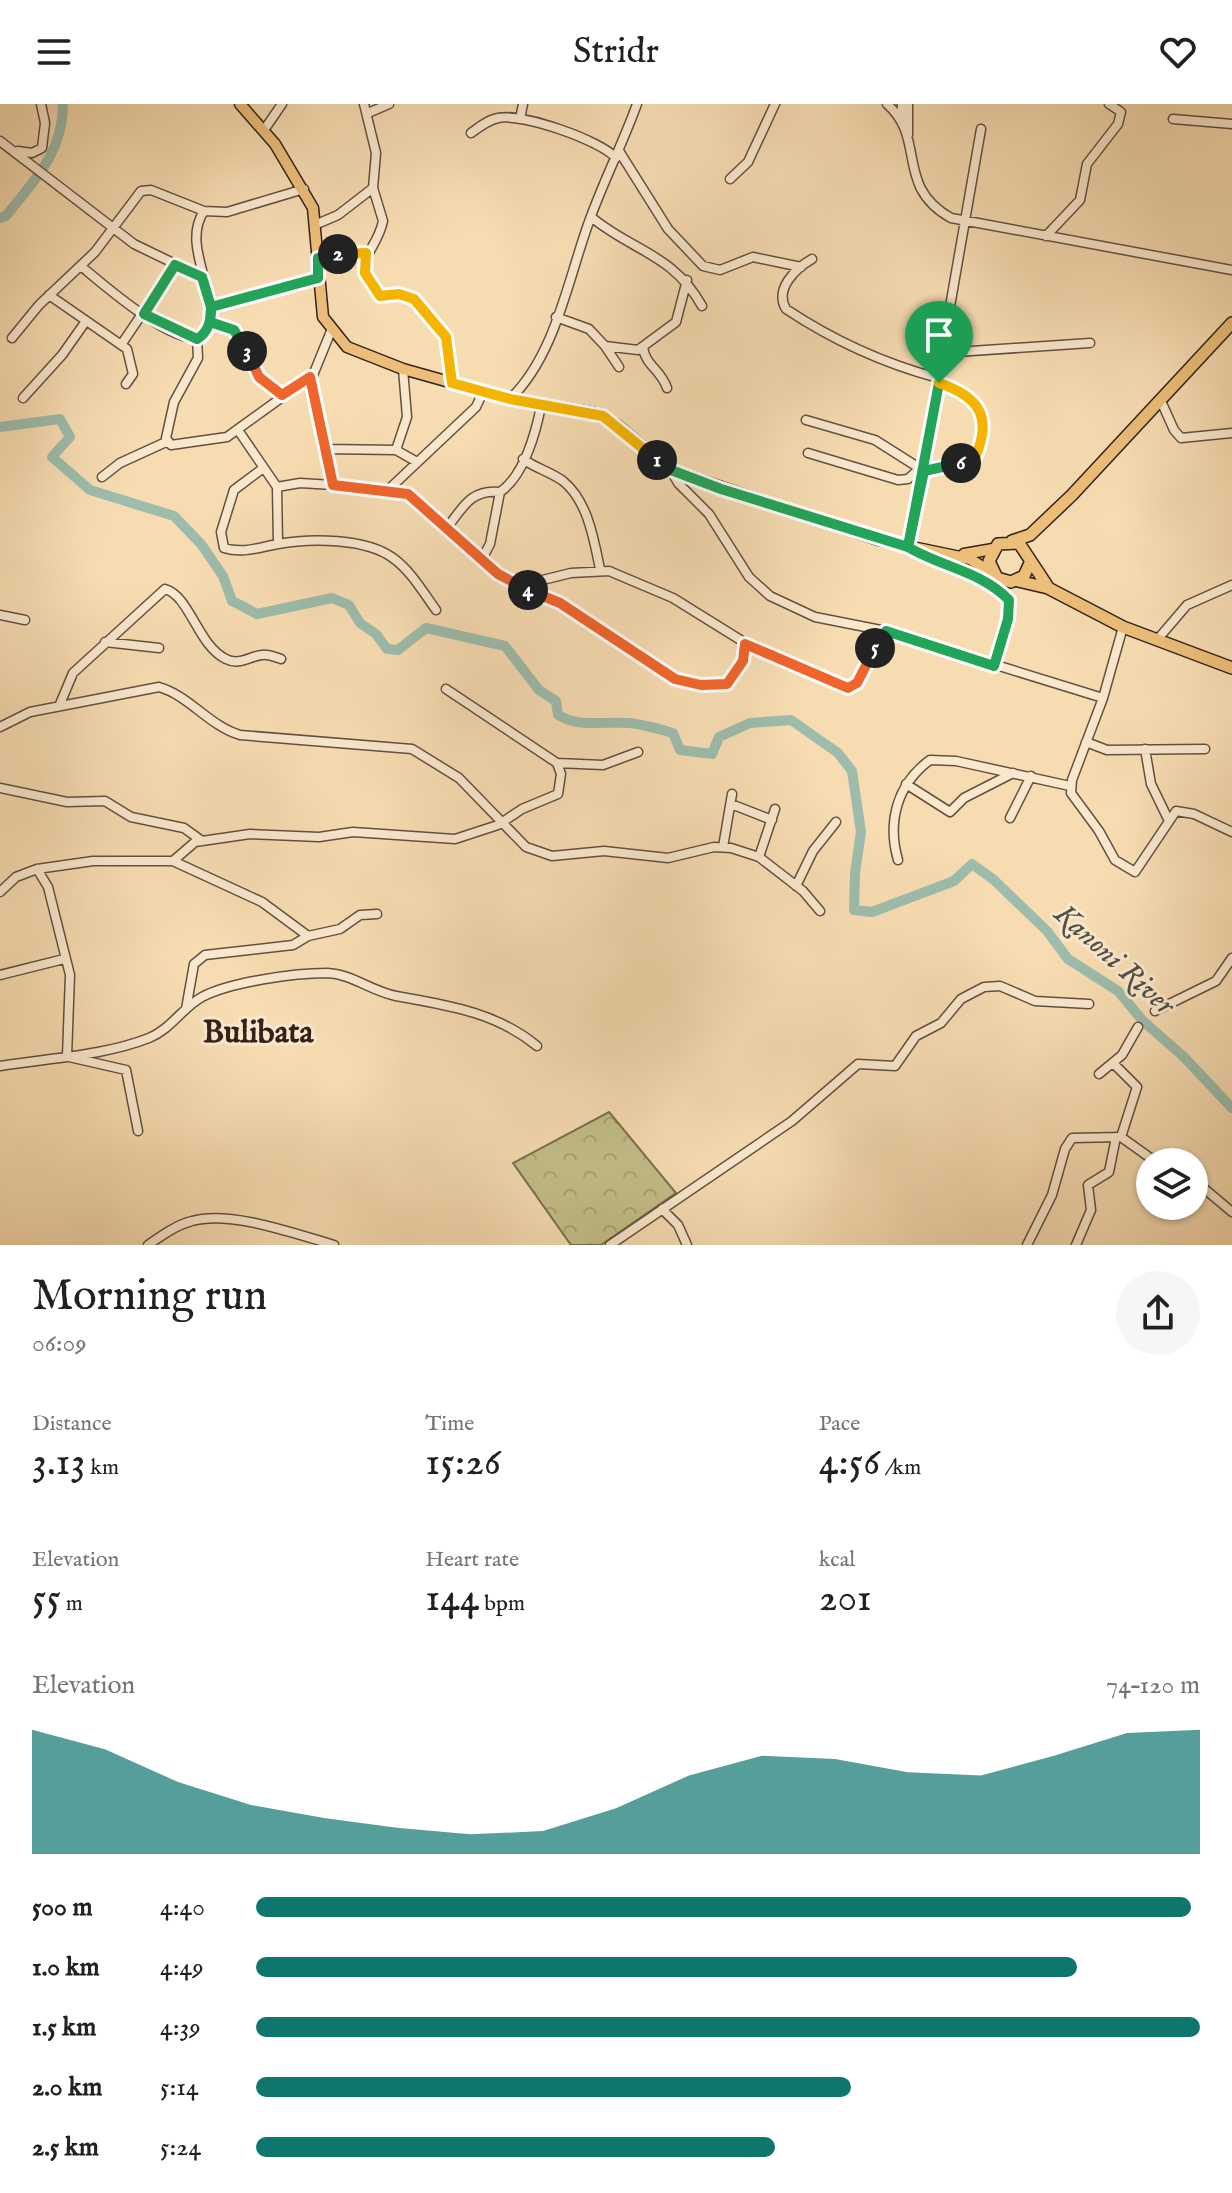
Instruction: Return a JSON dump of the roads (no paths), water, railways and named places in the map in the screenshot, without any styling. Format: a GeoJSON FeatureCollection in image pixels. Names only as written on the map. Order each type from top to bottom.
{"type":"FeatureCollection","features":[{"type":"Feature","properties":{"kind":"highway"},"geometry":{"type":"LineString","coordinates":[[1232,323],[1161,401],[1030,535],[993,549],[989,561],[992,573],[1004,582],[1018,581],[1048,588],[1123,627],[1232,668]]}},
{"type":"Feature","properties":{"kind":"highway"},"geometry":{"type":"LineString","coordinates":[[1018,581],[1030,559],[1039,526]]}},
{"type":"Feature","properties":{"kind":"highway"},"geometry":{"type":"LineString","coordinates":[[1012,541],[1026,548],[1048,588]]}},
{"type":"Feature","properties":{"kind":"main road"},"geometry":{"type":"LineString","coordinates":[[240,104],[264,130],[304,189],[317,224],[318,278],[323,317],[331,331],[354,351],[483,392],[603,416],[671,470],[908,547],[954,554],[976,561],[992,573]]}},
{"type":"Feature","properties":{"kind":"main road"},"geometry":{"type":"LineString","coordinates":[[954,554],[993,549]]}},
{"type":"Feature","properties":{"kind":"street"},"geometry":{"type":"LineString","coordinates":[[15,150],[32,153],[42,148],[45,123],[41,104]]}},
{"type":"Feature","properties":{"kind":"street"},"geometry":{"type":"LineString","coordinates":[[264,130],[282,104]]}},
{"type":"Feature","properties":{"kind":"street"},"geometry":{"type":"LineString","coordinates":[[389,104],[366,109],[376,153],[373,188],[383,221],[376,240],[366,253],[365,273],[380,296],[399,294],[414,299],[446,337],[452,383]]}},
{"type":"Feature","properties":{"kind":"street"},"geometry":{"type":"LineString","coordinates":[[520,119],[523,104]]}},
{"type":"Feature","properties":{"kind":"street"},"geometry":{"type":"LineString","coordinates":[[510,399],[533,370],[556,317],[591,217],[637,104]]}},
{"type":"Feature","properties":{"kind":"street"},"geometry":{"type":"LineString","coordinates":[[730,179],[748,162],[775,104]]}},
{"type":"Feature","properties":{"kind":"street"},"geometry":{"type":"LineString","coordinates":[[887,104],[901,120]]}},
{"type":"Feature","properties":{"kind":"street"},"geometry":{"type":"LineString","coordinates":[[902,104],[901,120],[920,192],[938,211],[963,223],[1232,270]]}},
{"type":"Feature","properties":{"kind":"street"},"geometry":{"type":"LineString","coordinates":[[907,139],[908,104]]}},
{"type":"Feature","properties":{"kind":"street"},"geometry":{"type":"LineString","coordinates":[[1046,236],[1080,200],[1087,164],[1118,124],[1121,112],[1109,104]]}},
{"type":"Feature","properties":{"kind":"street"},"geometry":{"type":"LineString","coordinates":[[471,133],[498,118],[520,119],[596,143],[617,154],[672,234],[710,270],[720,270],[753,257],[801,267]]}},
{"type":"Feature","properties":{"kind":"street"},"geometry":{"type":"LineString","coordinates":[[1173,119],[1232,124]]}},
{"type":"Feature","properties":{"kind":"street"},"geometry":{"type":"LineString","coordinates":[[981,129],[908,547],[933,561],[969,572],[1009,600],[1008,619],[994,666]]}},
{"type":"Feature","properties":{"kind":"street"},"geometry":{"type":"LineString","coordinates":[[0,141],[85,209],[155,257],[202,277]]}},
{"type":"Feature","properties":{"kind":"street"},"geometry":{"type":"LineString","coordinates":[[317,224],[338,215],[373,188]]}},
{"type":"Feature","properties":{"kind":"street"},"geometry":{"type":"LineString","coordinates":[[12,338],[49,295],[82,267],[137,195],[146,190],[204,211],[234,212],[304,189]]}},
{"type":"Feature","properties":{"kind":"street"},"geometry":{"type":"LineString","coordinates":[[166,442],[174,402],[198,358],[197,339],[210,322],[211,307],[202,277],[198,234],[204,211]]}},
{"type":"Feature","properties":{"kind":"street"},"geometry":{"type":"LineString","coordinates":[[591,217],[619,239],[661,260],[687,280],[702,306]]}},
{"type":"Feature","properties":{"kind":"street"},"geometry":{"type":"LineString","coordinates":[[318,258],[366,253]]}},
{"type":"Feature","properties":{"kind":"street"},"geometry":{"type":"LineString","coordinates":[[808,453],[898,480],[908,479],[922,470],[968,461],[976,455],[985,428],[978,407],[963,393],[938,380],[888,364],[846,345],[786,309],[783,295],[787,282],[812,259]]}},
{"type":"Feature","properties":{"kind":"street"},"geometry":{"type":"LineString","coordinates":[[121,345],[175,265]]}},
{"type":"Feature","properties":{"kind":"street"},"geometry":{"type":"LineString","coordinates":[[82,267],[144,314],[197,339]]}},
{"type":"Feature","properties":{"kind":"street"},"geometry":{"type":"LineString","coordinates":[[211,307],[318,278]]}},
{"type":"Feature","properties":{"kind":"street"},"geometry":{"type":"LineString","coordinates":[[605,346],[633,350],[643,347],[680,316],[687,280]]}},
{"type":"Feature","properties":{"kind":"street"},"geometry":{"type":"LineString","coordinates":[[49,295],[130,354],[132,378],[126,384]]}},
{"type":"Feature","properties":{"kind":"street"},"geometry":{"type":"LineString","coordinates":[[556,317],[589,329],[619,367]]}},
{"type":"Feature","properties":{"kind":"street"},"geometry":{"type":"LineString","coordinates":[[23,398],[62,355],[86,321]]}},
{"type":"Feature","properties":{"kind":"street"},"geometry":{"type":"LineString","coordinates":[[210,322],[234,330],[259,377],[282,395]]}},
{"type":"Feature","properties":{"kind":"street"},"geometry":{"type":"LineString","coordinates":[[102,477],[120,463],[166,442],[178,446],[210,441],[238,430],[310,377],[331,331]]}},
{"type":"Feature","properties":{"kind":"street"},"geometry":{"type":"LineString","coordinates":[[942,353],[1090,343]]}},
{"type":"Feature","properties":{"kind":"street"},"geometry":{"type":"LineString","coordinates":[[643,347],[646,360],[661,374],[667,388]]}},
{"type":"Feature","properties":{"kind":"street"},"geometry":{"type":"LineString","coordinates":[[396,450],[407,417],[403,369]]}},
{"type":"Feature","properties":{"kind":"street"},"geometry":{"type":"LineString","coordinates":[[403,386],[417,373]]}},
{"type":"Feature","properties":{"kind":"street"},"geometry":{"type":"LineString","coordinates":[[310,377],[333,485]]}},
{"type":"Feature","properties":{"kind":"street"},"geometry":{"type":"LineString","coordinates":[[388,490],[476,407],[483,392]]}},
{"type":"Feature","properties":{"kind":"street"},"geometry":{"type":"LineString","coordinates":[[1161,401],[1181,438],[1232,433]]}},
{"type":"Feature","properties":{"kind":"street"},"geometry":{"type":"LineString","coordinates":[[482,559],[490,544],[500,492],[509,485],[523,459],[541,406]]}},
{"type":"Feature","properties":{"kind":"street"},"geometry":{"type":"LineString","coordinates":[[806,420],[875,440],[922,470]]}},
{"type":"Feature","properties":{"kind":"street"},"geometry":{"type":"LineString","coordinates":[[238,430],[277,487],[278,544]]}},
{"type":"Feature","properties":{"kind":"street"},"geometry":{"type":"LineString","coordinates":[[324,449],[396,450],[417,462]]}},
{"type":"Feature","properties":{"kind":"street"},"geometry":{"type":"LineString","coordinates":[[523,459],[555,476],[573,491],[588,521],[600,569]]}},
{"type":"Feature","properties":{"kind":"street"},"geometry":{"type":"LineString","coordinates":[[262,469],[234,490],[220,541],[224,548],[237,551],[278,544],[344,544],[390,555],[412,576],[436,610]]}},
{"type":"Feature","properties":{"kind":"street"},"geometry":{"type":"LineString","coordinates":[[671,470],[678,483],[709,514],[760,589],[815,617],[886,631],[1103,698]]}},
{"type":"Feature","properties":{"kind":"street"},"geometry":{"type":"LineString","coordinates":[[277,487],[300,483],[408,494],[517,586],[560,603],[675,679],[701,685],[727,684],[743,661],[745,644]]}},
{"type":"Feature","properties":{"kind":"street"},"geometry":{"type":"LineString","coordinates":[[446,529],[472,496],[485,490],[500,492]]}},
{"type":"Feature","properties":{"kind":"street"},"geometry":{"type":"LineString","coordinates":[[517,586],[600,569],[673,598],[745,644],[848,688],[857,683],[886,631]]}},
{"type":"Feature","properties":{"kind":"street"},"geometry":{"type":"LineString","coordinates":[[1157,640],[1187,605],[1232,585]]}},
{"type":"Feature","properties":{"kind":"street"},"geometry":{"type":"LineString","coordinates":[[60,704],[73,673],[165,589],[175,593],[201,634],[225,659],[236,662],[263,654],[281,659]]}},
{"type":"Feature","properties":{"kind":"street"},"geometry":{"type":"LineString","coordinates":[[0,615],[25,620]]}},
{"type":"Feature","properties":{"kind":"street"},"geometry":{"type":"LineString","coordinates":[[1070,786],[1103,698],[1123,627]]}},
{"type":"Feature","properties":{"kind":"street"},"geometry":{"type":"LineString","coordinates":[[104,642],[159,648]]}},
{"type":"Feature","properties":{"kind":"street"},"geometry":{"type":"LineString","coordinates":[[0,727],[30,712],[60,704],[159,687],[170,690],[216,726],[240,735],[412,749],[459,778],[503,820],[517,841],[552,856],[604,851],[668,858],[723,847],[759,857],[796,886],[820,911]]}},
{"type":"Feature","properties":{"kind":"street"},"geometry":{"type":"LineString","coordinates":[[446,689],[557,763],[603,765],[638,752]]}},
{"type":"Feature","properties":{"kind":"street"},"geometry":{"type":"LineString","coordinates":[[1086,742],[1107,750],[1205,749]]}},
{"type":"Feature","properties":{"kind":"street"},"geometry":{"type":"LineString","coordinates":[[1145,749],[1151,784],[1169,821]]}},
{"type":"Feature","properties":{"kind":"street"},"geometry":{"type":"LineString","coordinates":[[898,860],[893,822],[906,784],[922,765],[936,759],[1070,786],[1115,860],[1135,872],[1174,812],[1181,811],[1232,832]]}},
{"type":"Feature","properties":{"kind":"street"},"geometry":{"type":"LineString","coordinates":[[173,861],[202,841],[250,834],[319,837],[353,832],[446,839],[465,836],[555,797],[561,780],[557,763]]}},
{"type":"Feature","properties":{"kind":"street"},"geometry":{"type":"LineString","coordinates":[[906,784],[950,812],[964,798],[1013,773]]}},
{"type":"Feature","properties":{"kind":"street"},"geometry":{"type":"LineString","coordinates":[[1010,818],[1031,776]]}},
{"type":"Feature","properties":{"kind":"street"},"geometry":{"type":"LineString","coordinates":[[0,788],[67,802],[105,801],[131,817],[184,828],[202,841]]}},
{"type":"Feature","properties":{"kind":"street"},"geometry":{"type":"LineString","coordinates":[[723,847],[732,794]]}},
{"type":"Feature","properties":{"kind":"street"},"geometry":{"type":"LineString","coordinates":[[731,804],[772,820]]}},
{"type":"Feature","properties":{"kind":"street"},"geometry":{"type":"LineString","coordinates":[[759,857],[775,809]]}},
{"type":"Feature","properties":{"kind":"street"},"geometry":{"type":"LineString","coordinates":[[796,886],[813,851],[836,822]]}},
{"type":"Feature","properties":{"kind":"street"},"geometry":{"type":"LineString","coordinates":[[0,892],[16,877],[37,869],[106,860],[173,861],[262,902],[308,936]]}},
{"type":"Feature","properties":{"kind":"street"},"geometry":{"type":"LineString","coordinates":[[37,869],[48,887],[70,975],[66,1056]]}},
{"type":"Feature","properties":{"kind":"street"},"geometry":{"type":"LineString","coordinates":[[186,1010],[194,964],[205,955],[287,946],[308,936],[340,929],[360,915],[377,914]]}},
{"type":"Feature","properties":{"kind":"street"},"geometry":{"type":"LineString","coordinates":[[1155,1011],[1216,981],[1232,958]]}},
{"type":"Feature","properties":{"kind":"street"},"geometry":{"type":"LineString","coordinates":[[0,975],[64,959]]}},
{"type":"Feature","properties":{"kind":"street"},"geometry":{"type":"LineString","coordinates":[[0,1066],[145,1039],[159,1034],[201,998],[218,991],[290,976],[330,973],[347,976],[392,995],[426,999],[493,1019],[537,1046]]}},
{"type":"Feature","properties":{"kind":"street"},"geometry":{"type":"LineString","coordinates":[[610,1245],[792,1121],[858,1064],[888,1069],[899,1064],[916,1036],[941,1023],[961,999],[975,990],[994,985],[1035,1001],[1089,1004]]}},
{"type":"Feature","properties":{"kind":"street"},"geometry":{"type":"LineString","coordinates":[[1099,1074],[1113,1063],[1138,1027]]}},
{"type":"Feature","properties":{"kind":"street"},"geometry":{"type":"LineString","coordinates":[[66,1056],[126,1070],[138,1131]]}},
{"type":"Feature","properties":{"kind":"street"},"geometry":{"type":"LineString","coordinates":[[1076,1245],[1091,1210],[1088,1185],[1109,1172],[1118,1137],[1137,1087],[1113,1063]]}},
{"type":"Feature","properties":{"kind":"street"},"geometry":{"type":"LineString","coordinates":[[1027,1245],[1052,1195],[1069,1141],[1077,1135],[1097,1139],[1118,1137],[1136,1149]]}},
{"type":"Feature","properties":{"kind":"street"},"geometry":{"type":"LineString","coordinates":[[1208,1192],[1232,1212]]}},
{"type":"Feature","properties":{"kind":"street"},"geometry":{"type":"LineString","coordinates":[[662,1209],[678,1225],[687,1245]]}},
{"type":"Feature","properties":{"kind":"street"},"geometry":{"type":"LineString","coordinates":[[148,1245],[178,1226],[200,1219],[236,1221],[334,1245]]}},
{"type":"Feature","properties":{"kind":"street"},"geometry":{"type":"LineString","coordinates":[[288,1232],[293,1245]]}},
{"type":"Feature","properties":{"kind":"waterway","name":"Kanoni River"},"geometry":{"type":"LineString","coordinates":[[0,218],[6,216],[37,177],[53,151],[62,121],[63,104]]}},
{"type":"Feature","properties":{"kind":"waterway","name":"Kanoni River"},"geometry":{"type":"LineString","coordinates":[[0,427],[60,419],[70,437],[52,457],[90,490],[174,516],[201,544],[223,576],[232,601],[257,614],[332,598],[349,605],[360,623],[376,634],[387,649],[398,650],[426,628],[505,646],[539,690],[556,701],[558,715],[575,721],[634,724],[668,731],[673,733],[680,750],[712,754],[719,737],[750,723],[791,720],[838,753],[852,771],[861,832],[854,910],[872,912],[954,881],[972,864],[994,880],[1047,931],[1068,959],[1118,991],[1143,1021],[1184,1057],[1232,1108]]}},
{"type":"Feature","properties":{"kind":"district","name":"Bulibata"},"geometry":{"type":"Point","coordinates":[258,1033]}}]}
